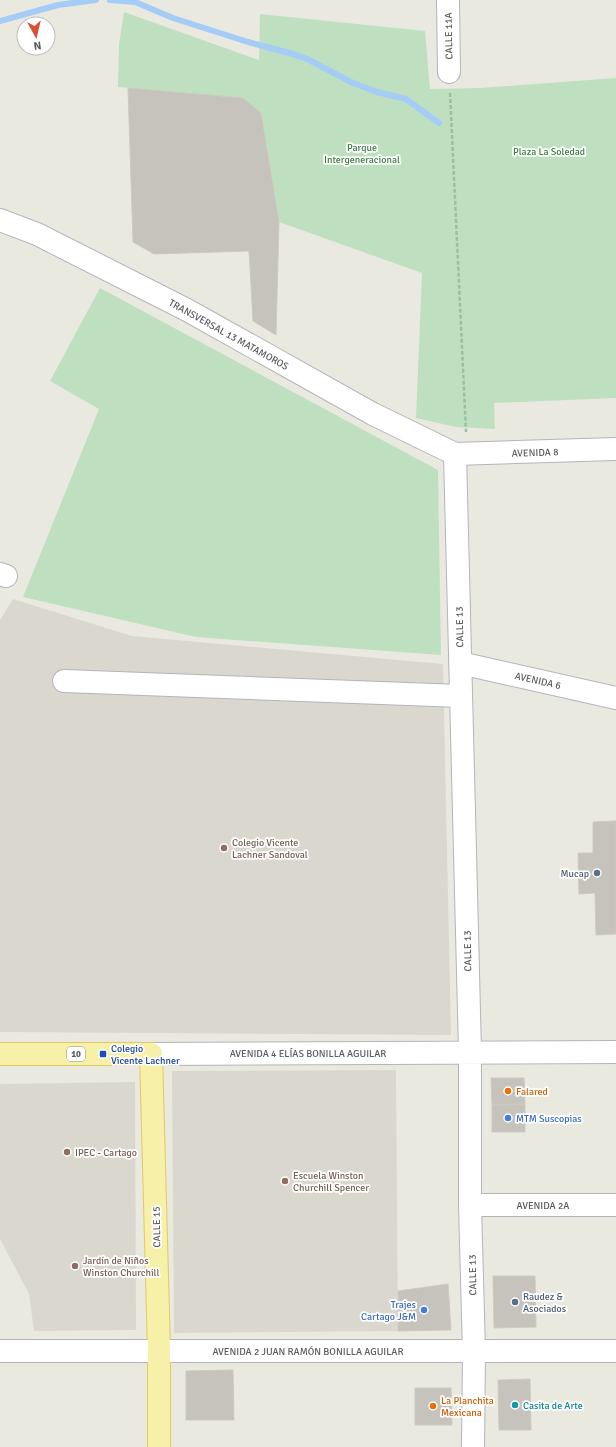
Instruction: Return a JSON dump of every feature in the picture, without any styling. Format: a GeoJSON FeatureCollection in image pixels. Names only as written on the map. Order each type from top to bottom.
{"type":"FeatureCollection","features":[{"type":"Feature","properties":{"kind":"main road","name":"AVENIDA 4 ELÍAS BONILLA AGUILAR"},"geometry":{"type":"LineString","coordinates":[[0,1054],[151,1054]]}},
{"type":"Feature","properties":{"kind":"main road","name":"CALLE 15"},"geometry":{"type":"LineString","coordinates":[[151,1054],[159,1351],[159,1447]]}},
{"type":"Feature","properties":{"kind":"street","name":"CALLE 11A"},"geometry":{"type":"LineString","coordinates":[[448,0],[449,72]]}},
{"type":"Feature","properties":{"kind":"street","name":"TRANSVERSAL 13 MATAMOROS"},"geometry":{"type":"LineString","coordinates":[[0,220],[37,234],[180,306],[373,414],[461,454]]}},
{"type":"Feature","properties":{"kind":"street","name":"AVENIDA 8"},"geometry":{"type":"LineString","coordinates":[[461,454],[616,449]]}},
{"type":"Feature","properties":{"kind":"street","name":"CALLE 13"},"geometry":{"type":"LineString","coordinates":[[461,454],[460,663],[470,1052],[470,1205],[474,1352],[473,1447]]}},
{"type":"Feature","properties":{"kind":"street","name":"AVENIDA 6"},"geometry":{"type":"LineString","coordinates":[[460,663],[616,698]]}},
{"type":"Feature","properties":{"kind":"street"},"geometry":{"type":"LineString","coordinates":[[64,681],[461,696]]}},
{"type":"Feature","properties":{"kind":"street","name":"AVENIDA 4 ELÍAS BONILLA AGUILAR"},"geometry":{"type":"LineString","coordinates":[[151,1054],[616,1052]]}},
{"type":"Feature","properties":{"kind":"street","name":"AVENIDA 2A"},"geometry":{"type":"LineString","coordinates":[[470,1205],[616,1205]]}},
{"type":"Feature","properties":{"kind":"street","name":"AVENIDA 2 JUAN RAMÓN BONILLA AGUILAR"},"geometry":{"type":"LineString","coordinates":[[0,1351],[616,1351]]}},
{"type":"Feature","properties":{"kind":"path"},"geometry":{"type":"LineString","coordinates":[[449,72],[461,454]]}},
{"type":"Feature","properties":{"kind":"shaded area","name":"Colegio Vicente Lachner Sandoval"},"geometry":{"type":"Polygon","coordinates":[[[13,599],[132,636],[443,664],[451,1035],[0,1032],[0,620],[13,599]]]}},
{"type":"Feature","properties":{"kind":"shaded area","name":"Escuela Winston Churchill Spencer"},"geometry":{"type":"Polygon","coordinates":[[[396,1070],[398,1331],[174,1333],[172,1071],[396,1070]]]}},
{"type":"Feature","properties":{"kind":"shaded area"},"geometry":{"type":"Polygon","coordinates":[[[135,1082],[136,1330],[34,1331],[29,1294],[0,1239],[0,1084],[135,1082]]]}},
{"type":"Feature","properties":{"kind":"green space","name":"Parque Intergeneracional"},"geometry":{"type":"Polygon","coordinates":[[[124,12],[259,60],[260,14],[425,31],[430,89],[480,88],[616,78],[616,398],[494,403],[495,429],[456,427],[416,418],[422,273],[279,222],[261,113],[243,98],[118,87],[119,44],[124,12]]]}},
{"type":"Feature","properties":{"kind":"green space"},"geometry":{"type":"Polygon","coordinates":[[[100,288],[438,470],[441,655],[196,637],[23,597],[99,409],[50,381],[100,288]]]}},
{"type":"Feature","properties":{"kind":"building"},"geometry":{"type":"Polygon","coordinates":[[[128,88],[243,98],[261,113],[279,222],[276,335],[253,321],[249,251],[154,254],[133,242],[128,88]]]}},
{"type":"Feature","properties":{"kind":"building","name":"Mucap"},"geometry":{"type":"Polygon","coordinates":[[[616,821],[616,934],[596,935],[595,893],[579,894],[578,853],[593,853],[593,822],[616,821]]]}},
{"type":"Feature","properties":{"kind":"building","name":"Falared"},"geometry":{"type":"Polygon","coordinates":[[[491,1078],[524,1078],[525,1104],[492,1105],[491,1078]]]}},
{"type":"Feature","properties":{"kind":"building","name":"MTM Suscopias"},"geometry":{"type":"Polygon","coordinates":[[[525,1104],[525,1132],[492,1132],[492,1105],[525,1104]]]}},
{"type":"Feature","properties":{"kind":"building","name":"Raudez & Asociados"},"geometry":{"type":"Polygon","coordinates":[[[493,1276],[535,1276],[536,1327],[494,1328],[493,1276]]]}},
{"type":"Feature","properties":{"kind":"building","name":"Trajes Cartago J&M"},"geometry":{"type":"Polygon","coordinates":[[[448,1284],[451,1330],[398,1331],[398,1291],[448,1284]]]}},
{"type":"Feature","properties":{"kind":"building"},"geometry":{"type":"Polygon","coordinates":[[[233,1370],[234,1420],[186,1420],[186,1371],[233,1370]]]}},
{"type":"Feature","properties":{"kind":"building","name":"Casita de Arte"},"geometry":{"type":"Polygon","coordinates":[[[530,1379],[531,1430],[499,1430],[498,1380],[530,1379]]]}},
{"type":"Feature","properties":{"kind":"building","name":"La Planchita Mexicana"},"geometry":{"type":"Polygon","coordinates":[[[415,1388],[451,1388],[452,1425],[415,1425],[415,1388]]]}},
{"type":"Feature","properties":{"kind":"waterway"},"geometry":{"type":"LineString","coordinates":[[0,21],[58,5],[96,0]]}},
{"type":"Feature","properties":{"kind":"waterway"},"geometry":{"type":"LineString","coordinates":[[110,0],[135,2],[173,18],[307,59],[353,83],[377,92],[406,99],[439,123]]}},
{"type":"Feature","properties":{"kind":"place","name":"Colegio Vicente Lachner Sandoval"},"geometry":{"type":"Point","coordinates":[224,848]}},
{"type":"Feature","properties":{"kind":"place","name":"Mucap"},"geometry":{"type":"Point","coordinates":[597,873]}},
{"type":"Feature","properties":{"kind":"place","name":"Colegio Vicente Lachner"},"geometry":{"type":"Point","coordinates":[103,1054]}},
{"type":"Feature","properties":{"kind":"place","name":"Falared"},"geometry":{"type":"Point","coordinates":[508,1091]}},
{"type":"Feature","properties":{"kind":"place","name":"MTM Suscopias"},"geometry":{"type":"Point","coordinates":[508,1118]}},
{"type":"Feature","properties":{"kind":"place","name":"IPEC - Cartago"},"geometry":{"type":"Point","coordinates":[67,1152]}},
{"type":"Feature","properties":{"kind":"place","name":"Escuela Winston Churchill Spencer"},"geometry":{"type":"Point","coordinates":[285,1181]}},
{"type":"Feature","properties":{"kind":"place","name":"Jardín de Niños Winston Churchill"},"geometry":{"type":"Point","coordinates":[75,1266]}},
{"type":"Feature","properties":{"kind":"place","name":"Raudez & Asociados"},"geometry":{"type":"Point","coordinates":[515,1302]}},
{"type":"Feature","properties":{"kind":"place","name":"Trajes Cartago J&M"},"geometry":{"type":"Point","coordinates":[424,1310]}},
{"type":"Feature","properties":{"kind":"place","name":"Casita de Arte"},"geometry":{"type":"Point","coordinates":[515,1405]}},
{"type":"Feature","properties":{"kind":"place","name":"La Planchita Mexicana"},"geometry":{"type":"Point","coordinates":[433,1406]}},
{"type":"Feature","properties":{"kind":"park label","name":"Plaza La Soledad"},"geometry":{"type":"Point","coordinates":[549,151]}}]}
